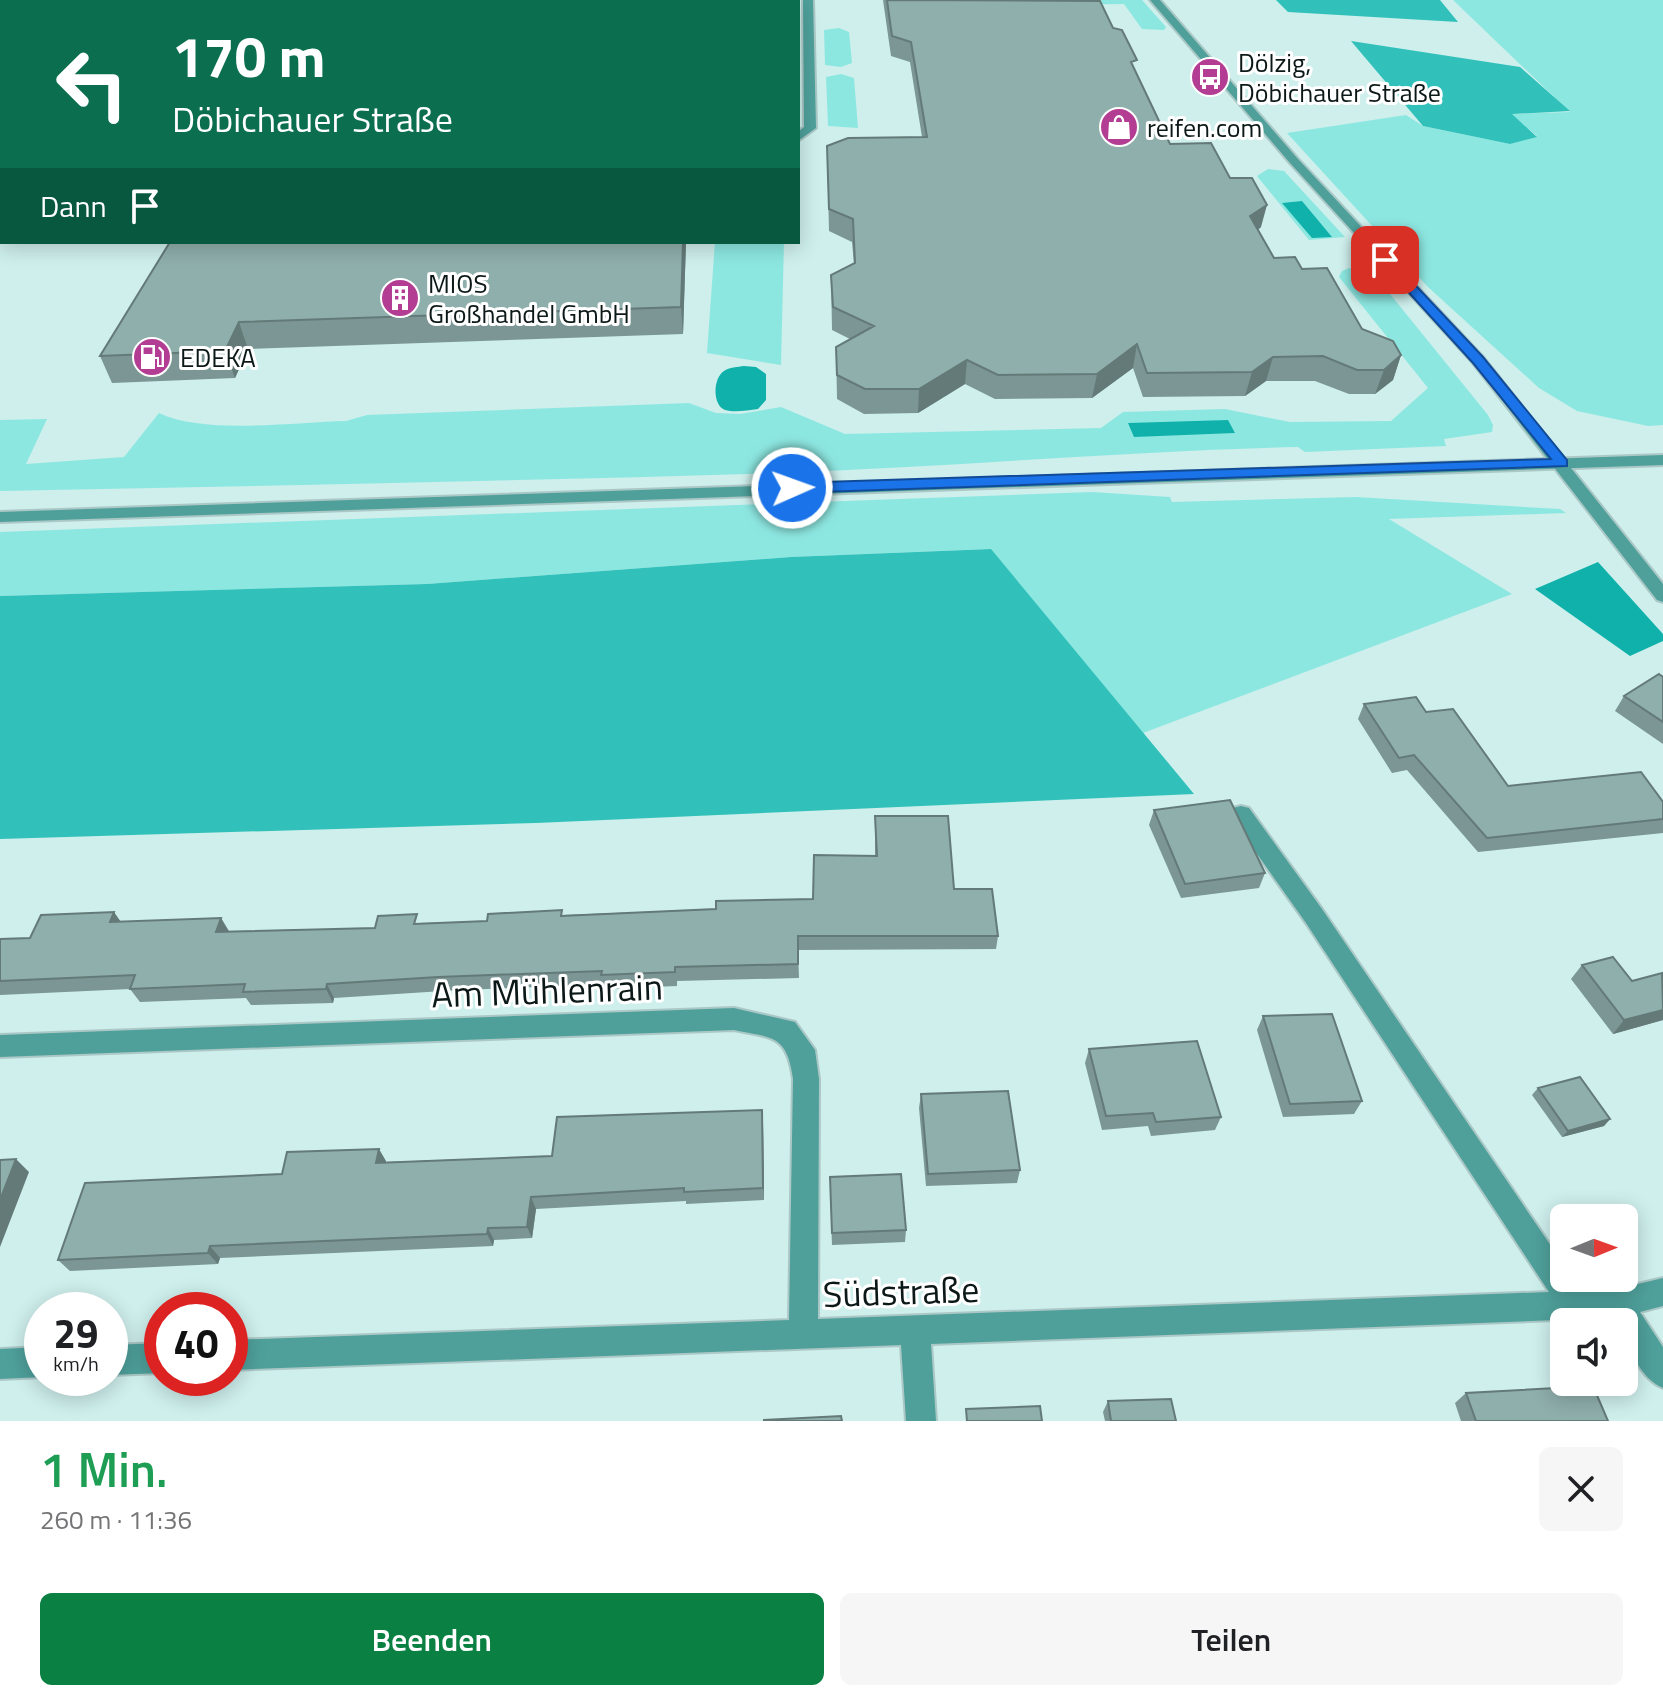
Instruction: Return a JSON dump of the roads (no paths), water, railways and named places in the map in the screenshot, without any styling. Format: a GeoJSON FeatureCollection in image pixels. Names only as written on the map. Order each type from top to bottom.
{"type":"FeatureCollection","features":[{"type":"Feature","properties":{"kind":"street"},"geometry":{"type":"LineString","coordinates":[[800,136],[810,128],[808,0]]}},
{"type":"Feature","properties":{"kind":"street"},"geometry":{"type":"LineString","coordinates":[[1155,0],[1294,161],[1478,360],[1562,463],[1663,596]]}},
{"type":"Feature","properties":{"kind":"street"},"geometry":{"type":"LineString","coordinates":[[0,517],[1663,460]]}},
{"type":"Feature","properties":{"kind":"street"},"geometry":{"type":"LineString","coordinates":[[1241,814],[1314,916],[1575,1306]]}},
{"type":"Feature","properties":{"kind":"street","name":"Am Mühlenrain"},"geometry":{"type":"LineString","coordinates":[[0,1046],[734,1019],[786,1030],[802,1050],[806,1079],[803,1332]]}},
{"type":"Feature","properties":{"kind":"street","name":"Südstraße"},"geometry":{"type":"LineString","coordinates":[[248,1354],[1575,1306],[1617,1303],[1663,1292]]}},
{"type":"Feature","properties":{"kind":"street"},"geometry":{"type":"LineString","coordinates":[[1617,1303],[1663,1373]]}},
{"type":"Feature","properties":{"kind":"street"},"geometry":{"type":"LineString","coordinates":[[915,1328],[921,1421]]}},
{"type":"Feature","properties":{"kind":"street"},"geometry":{"type":"LineString","coordinates":[[0,1364],[24,1363]]}},
{"type":"Feature","properties":{"kind":"place","name":"Dölzig, Döbichauer Straße"},"geometry":{"type":"Point","coordinates":[1210,77]}},
{"type":"Feature","properties":{"kind":"place","name":"reifen.com"},"geometry":{"type":"Point","coordinates":[1119,127]}},
{"type":"Feature","properties":{"kind":"place","name":"MIOS Großhandel GmbH"},"geometry":{"type":"Point","coordinates":[400,298]}},
{"type":"Feature","properties":{"kind":"place","name":"EDEKA"},"geometry":{"type":"Point","coordinates":[152,357]}}]}
